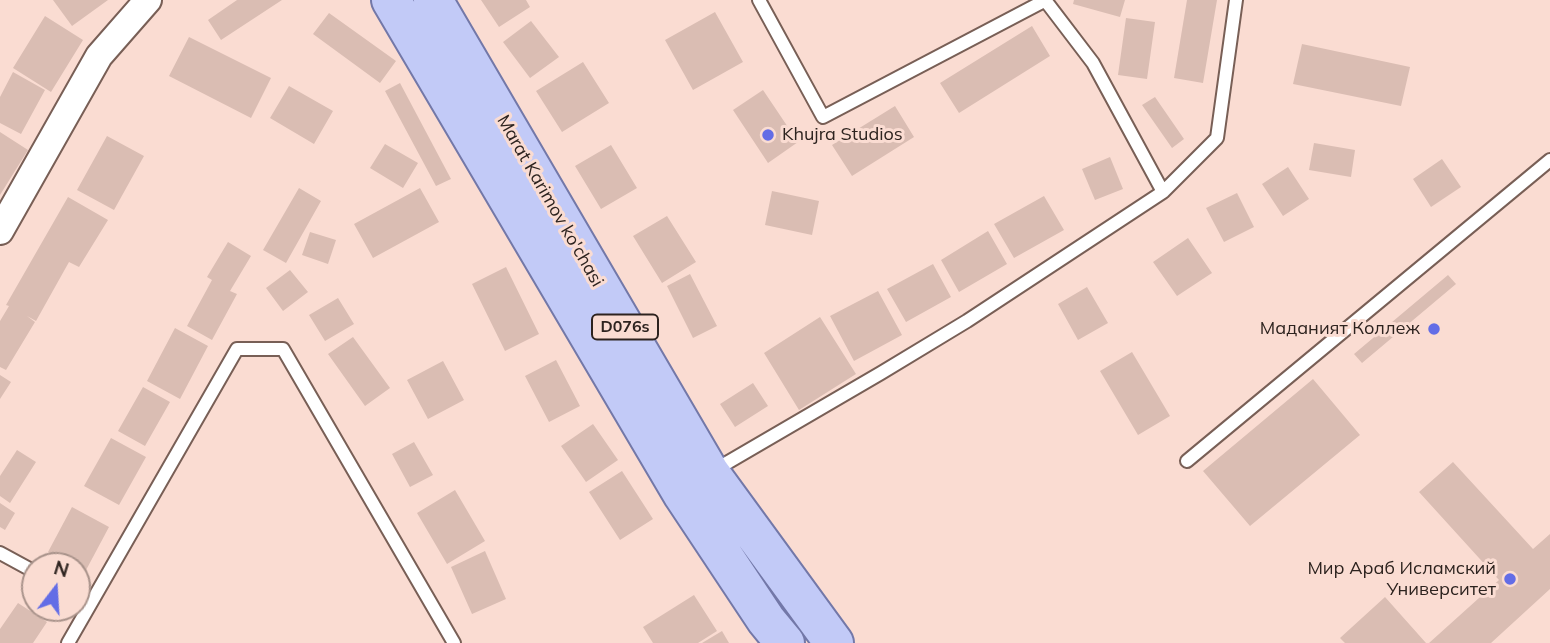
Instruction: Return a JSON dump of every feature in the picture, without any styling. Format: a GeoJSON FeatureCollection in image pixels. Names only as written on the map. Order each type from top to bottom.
{"type":"FeatureCollection","features":[{"type":"Feature","properties":{"kind":"main road","name":"Marat Karimov ko'chasi"},"geometry":{"type":"LineString","coordinates":[[391,0],[683,495],[766,620],[785,643]]}},
{"type":"Feature","properties":{"kind":"main road","name":"Marat Karimov ko'chasi"},"geometry":{"type":"LineString","coordinates":[[433,0],[710,473],[834,643]]}},
{"type":"Feature","properties":{"kind":"street"},"geometry":{"type":"LineString","coordinates":[[0,231],[99,56],[148,0]]}},
{"type":"Feature","properties":{"kind":"lane"},"geometry":{"type":"LineString","coordinates":[[759,0],[823,117],[1045,0],[1093,63],[1163,192]]}},
{"type":"Feature","properties":{"kind":"lane"},"geometry":{"type":"LineString","coordinates":[[710,473],[967,321],[1163,192],[1217,138],[1236,0]]}},
{"type":"Feature","properties":{"kind":"lane"},"geometry":{"type":"LineString","coordinates":[[1187,461],[1550,160]]}},
{"type":"Feature","properties":{"kind":"lane"},"geometry":{"type":"LineString","coordinates":[[91,602],[237,349],[283,349],[454,643]]}},
{"type":"Feature","properties":{"kind":"lane"},"geometry":{"type":"LineString","coordinates":[[0,553],[21,564]]}},
{"type":"Feature","properties":{"kind":"lane"},"geometry":{"type":"LineString","coordinates":[[68,643],[80,622]]}},
{"type":"Feature","properties":{"kind":"building"},"geometry":{"type":"Polygon","coordinates":[[[53,0],[108,0],[72,26],[53,0]]]}},
{"type":"Feature","properties":{"kind":"building"},"geometry":{"type":"Polygon","coordinates":[[[237,0],[282,0],[221,40],[208,20],[237,0]]]}},
{"type":"Feature","properties":{"kind":"building"},"geometry":{"type":"Polygon","coordinates":[[[481,0],[526,0],[530,7],[499,27],[481,0]]]}},
{"type":"Feature","properties":{"kind":"building"},"geometry":{"type":"Polygon","coordinates":[[[1074,0],[1125,0],[1120,17],[1073,4],[1074,0]]]}},
{"type":"Feature","properties":{"kind":"building"},"geometry":{"type":"Polygon","coordinates":[[[1187,0],[1217,0],[1203,83],[1174,78],[1187,0]]]}},
{"type":"Feature","properties":{"kind":"building"},"geometry":{"type":"Polygon","coordinates":[[[715,12],[743,62],[693,90],[665,40],[715,12]]]}},
{"type":"Feature","properties":{"kind":"building"},"geometry":{"type":"Polygon","coordinates":[[[329,13],[396,61],[380,83],[313,34],[329,13]]]}},
{"type":"Feature","properties":{"kind":"building"},"geometry":{"type":"Polygon","coordinates":[[[45,16],[83,40],[51,92],[13,68],[45,16]]]}},
{"type":"Feature","properties":{"kind":"building"},"geometry":{"type":"Polygon","coordinates":[[[1126,18],[1155,22],[1147,79],[1118,75],[1126,18]]]}},
{"type":"Feature","properties":{"kind":"building"},"geometry":{"type":"Polygon","coordinates":[[[531,21],[559,57],[530,78],[503,42],[531,21]]]}},
{"type":"Feature","properties":{"kind":"building"},"geometry":{"type":"Polygon","coordinates":[[[1032,26],[1050,56],[959,113],[940,83],[1032,26]]]}},
{"type":"Feature","properties":{"kind":"building"},"geometry":{"type":"Polygon","coordinates":[[[189,37],[271,78],[251,118],[169,76],[189,37]]]}},
{"type":"Feature","properties":{"kind":"building"},"geometry":{"type":"Polygon","coordinates":[[[1302,44],[1410,67],[1401,106],[1293,84],[1302,44]]]}},
{"type":"Feature","properties":{"kind":"building"},"geometry":{"type":"Polygon","coordinates":[[[583,62],[609,103],[562,132],[536,91],[583,62]]]}},
{"type":"Feature","properties":{"kind":"building"},"geometry":{"type":"Polygon","coordinates":[[[13,72],[45,90],[21,134],[0,123],[0,97],[13,72]]]}},
{"type":"Feature","properties":{"kind":"building"},"geometry":{"type":"Polygon","coordinates":[[[400,83],[451,179],[436,186],[385,91],[400,83]]]}},
{"type":"Feature","properties":{"kind":"building"},"geometry":{"type":"Polygon","coordinates":[[[289,86],[333,111],[314,144],[270,118],[289,86]]]}},
{"type":"Feature","properties":{"kind":"building"},"geometry":{"type":"Polygon","coordinates":[[[763,90],[798,142],[768,163],[733,110],[763,90]]]}},
{"type":"Feature","properties":{"kind":"building"},"geometry":{"type":"Polygon","coordinates":[[[1155,97],[1184,139],[1172,148],[1142,105],[1155,97]]]}},
{"type":"Feature","properties":{"kind":"building"},"geometry":{"type":"Polygon","coordinates":[[[895,106],[914,137],[852,176],[832,145],[895,106]]]}},
{"type":"Feature","properties":{"kind":"building"},"geometry":{"type":"Polygon","coordinates":[[[0,132],[28,150],[0,195],[0,132]]]}},
{"type":"Feature","properties":{"kind":"building"},"geometry":{"type":"Polygon","coordinates":[[[107,136],[144,156],[114,210],[77,190],[107,136]]]}},
{"type":"Feature","properties":{"kind":"building"},"geometry":{"type":"Polygon","coordinates":[[[1314,143],[1355,150],[1351,177],[1309,170],[1314,143]]]}},
{"type":"Feature","properties":{"kind":"building"},"geometry":{"type":"Polygon","coordinates":[[[385,144],[418,163],[403,188],[370,168],[385,144]]]}},
{"type":"Feature","properties":{"kind":"building"},"geometry":{"type":"Polygon","coordinates":[[[611,145],[637,188],[601,209],[575,166],[611,145]]]}},
{"type":"Feature","properties":{"kind":"building"},"geometry":{"type":"Polygon","coordinates":[[[1110,157],[1123,189],[1095,200],[1082,169],[1110,157]]]}},
{"type":"Feature","properties":{"kind":"building"},"geometry":{"type":"Polygon","coordinates":[[[1442,159],[1461,187],[1431,207],[1413,179],[1442,159]]]}},
{"type":"Feature","properties":{"kind":"building"},"geometry":{"type":"Polygon","coordinates":[[[1288,167],[1309,199],[1283,216],[1262,184],[1288,167]]]}},
{"type":"Feature","properties":{"kind":"building"},"geometry":{"type":"Polygon","coordinates":[[[299,188],[321,201],[286,263],[263,250],[299,188]]]}},
{"type":"Feature","properties":{"kind":"building"},"geometry":{"type":"Polygon","coordinates":[[[420,188],[439,222],[373,258],[354,224],[420,188]]]}},
{"type":"Feature","properties":{"kind":"building"},"geometry":{"type":"Polygon","coordinates":[[[772,191],[819,201],[812,235],[765,225],[772,191]]]}},
{"type":"Feature","properties":{"kind":"building"},"geometry":{"type":"Polygon","coordinates":[[[1237,193],[1254,227],[1224,242],[1206,208],[1237,193]]]}},
{"type":"Feature","properties":{"kind":"building"},"geometry":{"type":"Polygon","coordinates":[[[1044,196],[1064,230],[1014,258],[994,224],[1044,196]]]}},
{"type":"Feature","properties":{"kind":"building"},"geometry":{"type":"Polygon","coordinates":[[[68,197],[108,220],[79,267],[69,262],[36,321],[27,316],[35,322],[6,370],[0,367],[0,321],[9,306],[6,305],[68,197]]]}},
{"type":"Feature","properties":{"kind":"building"},"geometry":{"type":"Polygon","coordinates":[[[667,216],[696,262],[662,283],[633,236],[667,216]]]}},
{"type":"Feature","properties":{"kind":"building"},"geometry":{"type":"Polygon","coordinates":[[[988,231],[1007,264],[959,292],[941,260],[988,231]]]}},
{"type":"Feature","properties":{"kind":"building"},"geometry":{"type":"Polygon","coordinates":[[[310,232],[336,240],[328,264],[302,255],[310,232]]]}},
{"type":"Feature","properties":{"kind":"building"},"geometry":{"type":"Polygon","coordinates":[[[1188,238],[1212,273],[1177,296],[1153,262],[1188,238]]]}},
{"type":"Feature","properties":{"kind":"building"},"geometry":{"type":"Polygon","coordinates":[[[228,242],[251,256],[230,291],[237,294],[212,340],[187,326],[212,280],[207,277],[228,242]]]}},
{"type":"Feature","properties":{"kind":"building"},"geometry":{"type":"Polygon","coordinates":[[[933,264],[951,297],[906,322],[887,289],[933,264]]]}},
{"type":"Feature","properties":{"kind":"building"},"geometry":{"type":"Polygon","coordinates":[[[506,267],[539,334],[505,351],[472,284],[506,267]]]}},
{"type":"Feature","properties":{"kind":"building"},"geometry":{"type":"Polygon","coordinates":[[[290,270],[308,292],[283,311],[266,288],[290,270]]]}},
{"type":"Feature","properties":{"kind":"building"},"geometry":{"type":"Polygon","coordinates":[[[690,274],[717,326],[693,338],[667,286],[690,274]]]}},
{"type":"Feature","properties":{"kind":"building"},"geometry":{"type":"Polygon","coordinates":[[[1448,275],[1456,284],[1362,363],[1354,354],[1448,275]]]}},
{"type":"Feature","properties":{"kind":"building"},"geometry":{"type":"Polygon","coordinates":[[[1087,287],[1108,323],[1078,340],[1058,304],[1087,287]]]}},
{"type":"Feature","properties":{"kind":"building"},"geometry":{"type":"Polygon","coordinates":[[[878,291],[902,335],[854,361],[830,316],[878,291]]]}},
{"type":"Feature","properties":{"kind":"building"},"geometry":{"type":"Polygon","coordinates":[[[338,298],[354,324],[325,341],[309,315],[338,298]]]}},
{"type":"Feature","properties":{"kind":"building"},"geometry":{"type":"Polygon","coordinates":[[[820,317],[856,374],[799,410],[764,353],[820,317]]]}},
{"type":"Feature","properties":{"kind":"building"},"geometry":{"type":"Polygon","coordinates":[[[175,328],[208,346],[180,399],[147,381],[175,328]]]}},
{"type":"Feature","properties":{"kind":"building"},"geometry":{"type":"Polygon","coordinates":[[[353,337],[390,388],[365,406],[328,354],[353,337]]]}},
{"type":"Feature","properties":{"kind":"building"},"geometry":{"type":"Polygon","coordinates":[[[1132,352],[1170,416],[1138,435],[1100,371],[1132,352]]]}},
{"type":"Feature","properties":{"kind":"building"},"geometry":{"type":"Polygon","coordinates":[[[556,360],[580,406],[549,422],[525,376],[556,360]]]}},
{"type":"Feature","properties":{"kind":"building"},"geometry":{"type":"Polygon","coordinates":[[[443,361],[464,400],[428,419],[407,380],[443,361]]]}},
{"type":"Feature","properties":{"kind":"building"},"geometry":{"type":"Polygon","coordinates":[[[0,375],[11,382],[0,399],[0,375]]]}},
{"type":"Feature","properties":{"kind":"building"},"geometry":{"type":"Polygon","coordinates":[[[1313,379],[1360,435],[1250,526],[1203,471],[1313,379]]]}},
{"type":"Feature","properties":{"kind":"building"},"geometry":{"type":"Polygon","coordinates":[[[753,383],[768,406],[735,427],[720,404],[753,383]]]}},
{"type":"Feature","properties":{"kind":"building"},"geometry":{"type":"Polygon","coordinates":[[[143,387],[170,402],[145,446],[118,431],[143,387]]]}},
{"type":"Feature","properties":{"kind":"building"},"geometry":{"type":"Polygon","coordinates":[[[593,424],[618,460],[586,482],[561,446],[593,424]]]}},
{"type":"Feature","properties":{"kind":"building"},"geometry":{"type":"Polygon","coordinates":[[[111,438],[146,457],[119,505],[84,486],[111,438]]]}},
{"type":"Feature","properties":{"kind":"building"},"geometry":{"type":"Polygon","coordinates":[[[414,442],[433,475],[410,487],[392,454],[414,442]]]}},
{"type":"Feature","properties":{"kind":"building"},"geometry":{"type":"Polygon","coordinates":[[[17,450],[36,462],[10,503],[0,496],[0,476],[17,450]]]}},
{"type":"Feature","properties":{"kind":"building"},"geometry":{"type":"Polygon","coordinates":[[[1453,462],[1533,549],[1550,534],[1550,589],[1491,643],[1429,643],[1499,580],[1419,492],[1453,462]]]}},
{"type":"Feature","properties":{"kind":"building"},"geometry":{"type":"Polygon","coordinates":[[[622,471],[653,519],[620,540],[589,492],[622,471]]]}},
{"type":"Feature","properties":{"kind":"building"},"geometry":{"type":"Polygon","coordinates":[[[455,490],[485,541],[447,564],[417,513],[455,490]]]}},
{"type":"Feature","properties":{"kind":"building"},"geometry":{"type":"Polygon","coordinates":[[[0,503],[15,513],[5,530],[0,527],[0,503]]]}},
{"type":"Feature","properties":{"kind":"building"},"geometry":{"type":"Polygon","coordinates":[[[72,507],[109,527],[91,561],[91,552],[48,552],[72,507]]]}},
{"type":"Feature","properties":{"kind":"building"},"geometry":{"type":"Polygon","coordinates":[[[485,551],[506,599],[472,614],[451,567],[485,551]]]}},
{"type":"Feature","properties":{"kind":"building"},"geometry":{"type":"Polygon","coordinates":[[[694,595],[717,631],[698,643],[653,643],[643,627],[694,595]]]}},
{"type":"Feature","properties":{"kind":"building"},"geometry":{"type":"Polygon","coordinates":[[[1385,597],[1426,643],[1345,643],[1340,638],[1385,597]]]}},
{"type":"Feature","properties":{"kind":"building"},"geometry":{"type":"Polygon","coordinates":[[[18,603],[21,605],[21,622],[47,622],[33,643],[0,643],[0,629],[18,603]]]}},
{"type":"Feature","properties":{"kind":"building"},"geometry":{"type":"Polygon","coordinates":[[[722,631],[729,643],[702,643],[722,631]]]}},
{"type":"Feature","properties":{"kind":"place","name":"Khujra Studios"},"geometry":{"type":"Point","coordinates":[768,135]}},
{"type":"Feature","properties":{"kind":"place","name":"Маданият Коллеж"},"geometry":{"type":"Point","coordinates":[1434,329]}},
{"type":"Feature","properties":{"kind":"place","name":"Мир Араб Исламский Университет"},"geometry":{"type":"Point","coordinates":[1510,579]}}]}
